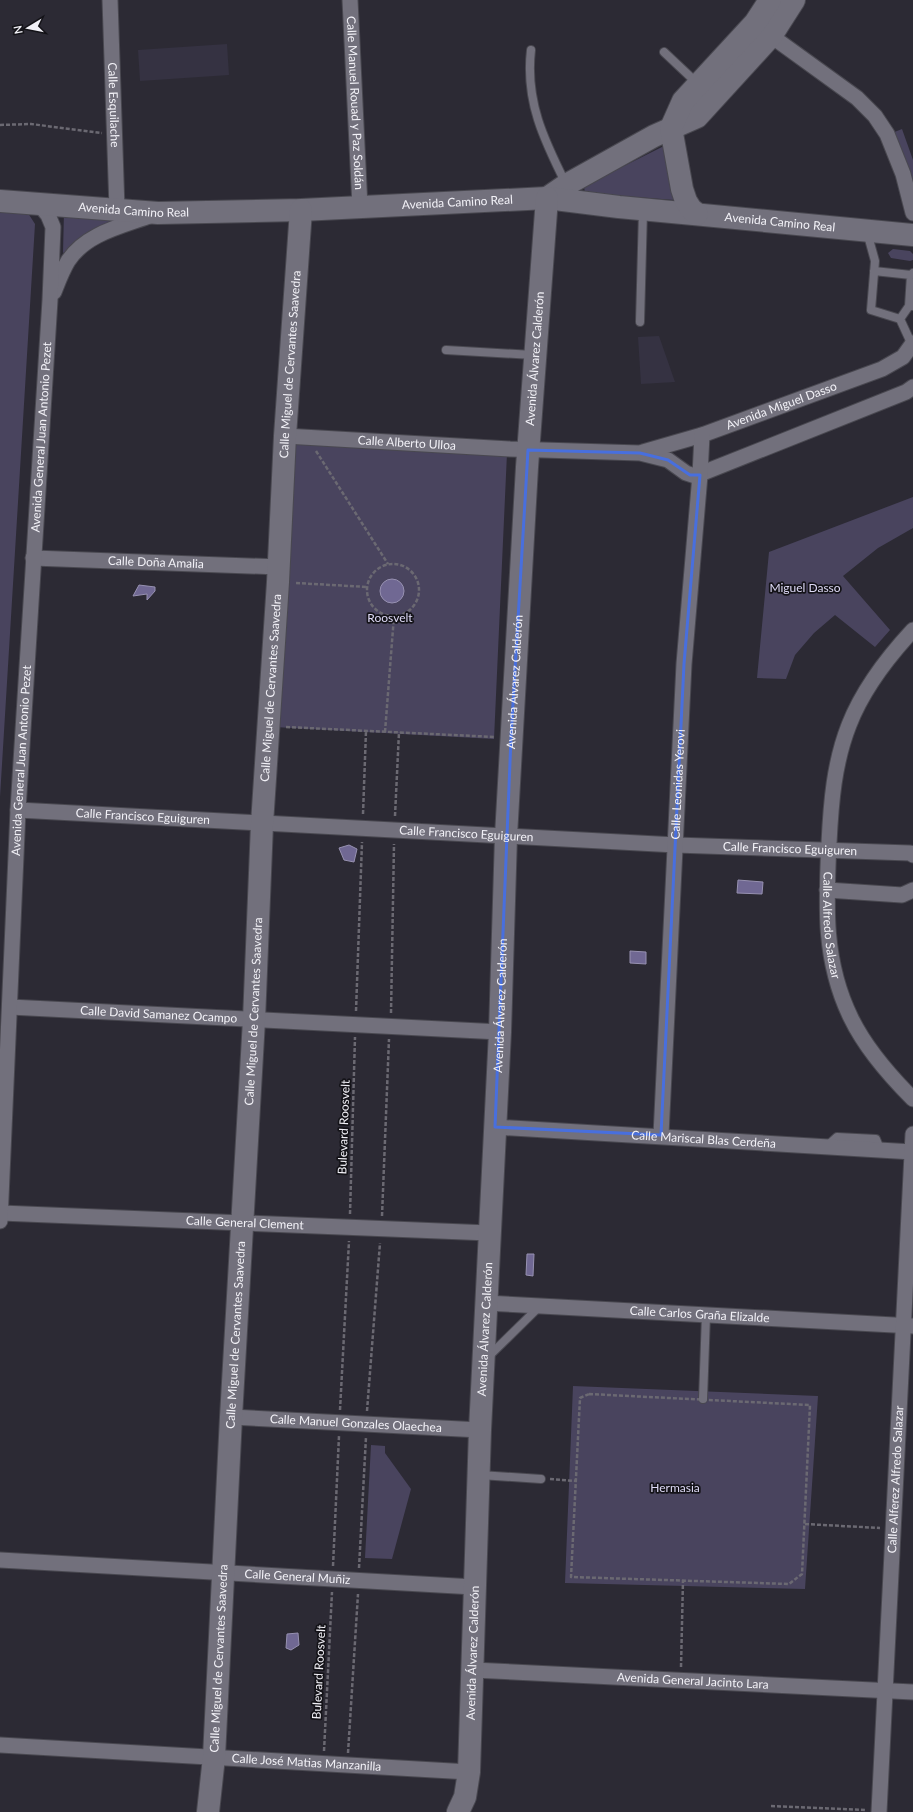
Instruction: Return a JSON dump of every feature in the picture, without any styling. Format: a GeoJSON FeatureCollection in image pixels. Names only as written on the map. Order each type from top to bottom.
{"type":"FeatureCollection","features":[{"type":"Feature","properties":{"kind":"street","name":"Calle Esquilache"},"geometry":{"type":"LineString","coordinates":[[110,0],[117,209]]}},
{"type":"Feature","properties":{"kind":"street","name":"Calle Manuel Rouad y Paz Soldán"},"geometry":{"type":"LineString","coordinates":[[350,0],[360,207]]}},
{"type":"Feature","properties":{"kind":"street"},"geometry":{"type":"LineString","coordinates":[[763,29],[770,0]]}},
{"type":"Feature","properties":{"kind":"street"},"geometry":{"type":"LineString","coordinates":[[547,198],[566,185],[671,128],[697,117],[747,48],[763,29],[794,0]]}},
{"type":"Feature","properties":{"kind":"street"},"geometry":{"type":"LineString","coordinates":[[763,29],[857,98],[875,116],[887,134],[901,168],[913,214]]}},
{"type":"Feature","properties":{"kind":"street"},"geometry":{"type":"LineString","coordinates":[[697,214],[691,209],[686,201],[682,189],[671,128],[683,101],[699,85],[747,48]]}},
{"type":"Feature","properties":{"kind":"street","name":"Avenida Camino Real"},"geometry":{"type":"LineString","coordinates":[[0,201],[158,213],[301,210],[547,198],[913,235]]}},
{"type":"Feature","properties":{"kind":"street","name":"Avenida Álvarez Calderón"},"geometry":{"type":"LineString","coordinates":[[458,1812],[464,1797],[469,1772],[478,1475],[500,1032],[506,836],[534,356],[547,198]]}},
{"type":"Feature","properties":{"kind":"street","name":"Avenida General Juan Antonio Pezet"},"geometry":{"type":"LineString","coordinates":[[0,1221],[18,810],[50,300],[53,227],[48,215],[39,204]]}},
{"type":"Feature","properties":{"kind":"street","name":"Calle Miguel de Cervantes Saavedra"},"geometry":{"type":"LineString","coordinates":[[208,1812],[214,1757],[231,1417],[254,1020],[262,824],[285,436],[301,210]]}},
{"type":"Feature","properties":{"kind":"street","name":"Avenida General Juan Antonio Pezet"},"geometry":{"type":"LineString","coordinates":[[50,300],[68,262],[82,246],[100,234],[158,213]]}},
{"type":"Feature","properties":{"kind":"street","name":"Avenida Miguel Dasso"},"geometry":{"type":"LineString","coordinates":[[640,453],[702,435],[882,369],[903,357],[912,344]]}},
{"type":"Feature","properties":{"kind":"street"},"geometry":{"type":"LineString","coordinates":[[700,475],[906,392],[913,387]]}},
{"type":"Feature","properties":{"kind":"street","name":"Calle Leonidas Yerovi"},"geometry":{"type":"LineString","coordinates":[[661,1135],[684,664],[702,435]]}},
{"type":"Feature","properties":{"kind":"street","name":"Calle Alberto Ulloa"},"geometry":{"type":"LineString","coordinates":[[285,436],[528,450]]}},
{"type":"Feature","properties":{"kind":"street","name":"Avenida Miguel Dasso"},"geometry":{"type":"LineString","coordinates":[[528,450],[640,453],[668,460],[690,475],[700,475]]}},
{"type":"Feature","properties":{"kind":"street","name":"Calle Doña Amalia"},"geometry":{"type":"LineString","coordinates":[[33,558],[278,574]]}},
{"type":"Feature","properties":{"kind":"street","name":"Calle Alfredo Salazar"},"geometry":{"type":"LineString","coordinates":[[913,630],[880,668],[863,695],[840,750],[831,807],[826,927],[834,975],[850,1017],[866,1044],[896,1082],[913,1099]]}},
{"type":"Feature","properties":{"kind":"street","name":"Calle Francisco Eguiguren"},"geometry":{"type":"LineString","coordinates":[[18,810],[676,845],[910,852],[913,855]]}},
{"type":"Feature","properties":{"kind":"street"},"geometry":{"type":"LineString","coordinates":[[827,890],[902,895],[913,890]]}},
{"type":"Feature","properties":{"kind":"street","name":"Calle David Samanez Ocampo"},"geometry":{"type":"LineString","coordinates":[[10,1007],[500,1032]]}},
{"type":"Feature","properties":{"kind":"street","name":"Calle Mariscal Blas Cerdeña"},"geometry":{"type":"LineString","coordinates":[[495,1127],[661,1135],[912,1152]]}},
{"type":"Feature","properties":{"kind":"street","name":"Calle Alferez Alfredo Salazar"},"geometry":{"type":"LineString","coordinates":[[884,1812],[885,1691],[894,1529],[909,1326],[913,1134]]}},
{"type":"Feature","properties":{"kind":"street","name":"Calle General Clement"},"geometry":{"type":"LineString","coordinates":[[0,1213],[489,1232]]}},
{"type":"Feature","properties":{"kind":"street","name":"Calle Carlos Graña Elizalde"},"geometry":{"type":"LineString","coordinates":[[486,1303],[909,1326]]}},
{"type":"Feature","properties":{"kind":"street","name":"Calle Manuel Gonzales Olaechea"},"geometry":{"type":"LineString","coordinates":[[231,1417],[480,1430]]}},
{"type":"Feature","properties":{"kind":"street","name":"Calle General Muñiz"},"geometry":{"type":"LineString","coordinates":[[0,1560],[474,1587]]}},
{"type":"Feature","properties":{"kind":"street","name":"Avenida General Jacinto Lara"},"geometry":{"type":"LineString","coordinates":[[473,1670],[913,1692]]}},
{"type":"Feature","properties":{"kind":"street","name":"Calle José Matias Manzanilla"},"geometry":{"type":"LineString","coordinates":[[0,1745],[469,1772]]}},
{"type":"Feature","properties":{"kind":"lane"},"geometry":{"type":"LineString","coordinates":[[531,50],[529,69],[537,121],[566,185]]}},
{"type":"Feature","properties":{"kind":"lane"},"geometry":{"type":"LineString","coordinates":[[664,52],[699,85]]}},
{"type":"Feature","properties":{"kind":"lane"},"geometry":{"type":"LineString","coordinates":[[640,322],[644,209]]}},
{"type":"Feature","properties":{"kind":"lane"},"geometry":{"type":"LineString","coordinates":[[866,231],[875,261],[871,310],[900,319],[912,344]]}},
{"type":"Feature","properties":{"kind":"lane"},"geometry":{"type":"LineString","coordinates":[[874,271],[912,274],[911,306],[900,319]]}},
{"type":"Feature","properties":{"kind":"lane"},"geometry":{"type":"LineString","coordinates":[[446,350],[534,356]]}},
{"type":"Feature","properties":{"kind":"lane"},"geometry":{"type":"LineString","coordinates":[[483,1361],[541,1305]]}},
{"type":"Feature","properties":{"kind":"lane"},"geometry":{"type":"LineString","coordinates":[[703,1399],[706,1315]]}},
{"type":"Feature","properties":{"kind":"lane"},"geometry":{"type":"LineString","coordinates":[[478,1475],[541,1479]]}},
{"type":"Feature","properties":{"kind":"path"},"geometry":{"type":"LineString","coordinates":[[0,125],[31,124],[114,135]]}},
{"type":"Feature","properties":{"kind":"path"},"geometry":{"type":"LineString","coordinates":[[313,447],[388,564]]}},
{"type":"Feature","properties":{"kind":"path"},"geometry":{"type":"LineString","coordinates":[[388,564],[397,564],[409,570],[417,580],[419,589],[418,598],[414,606],[407,612],[394,616],[382,614],[375,610],[367,595],[367,587],[369,579],[380,567],[388,564]]}},
{"type":"Feature","properties":{"kind":"path"},"geometry":{"type":"LineString","coordinates":[[278,574],[367,587]]}},
{"type":"Feature","properties":{"kind":"path"},"geometry":{"type":"LineString","coordinates":[[385,732],[394,616]]}},
{"type":"Feature","properties":{"kind":"path"},"geometry":{"type":"LineString","coordinates":[[283,727],[511,738]]}},
{"type":"Feature","properties":{"kind":"path"},"geometry":{"type":"LineString","coordinates":[[363,820],[366,731]]}},
{"type":"Feature","properties":{"kind":"path"},"geometry":{"type":"LineString","coordinates":[[394,822],[399,732]]}},
{"type":"Feature","properties":{"kind":"path"},"geometry":{"type":"LineString","coordinates":[[356,1018],[362,840]]}},
{"type":"Feature","properties":{"kind":"path"},"geometry":{"type":"LineString","coordinates":[[391,1020],[394,841]]}},
{"type":"Feature","properties":{"kind":"path","name":"Bulevard Roosvelt"},"geometry":{"type":"LineString","coordinates":[[350,1219],[356,1035]]}},
{"type":"Feature","properties":{"kind":"path"},"geometry":{"type":"LineString","coordinates":[[381,1220],[390,1037]]}},
{"type":"Feature","properties":{"kind":"path"},"geometry":{"type":"LineString","coordinates":[[340,1415],[350,1237]]}},
{"type":"Feature","properties":{"kind":"path"},"geometry":{"type":"LineString","coordinates":[[367,1417],[380,1238]]}},
{"type":"Feature","properties":{"kind":"path"},"geometry":{"type":"LineString","coordinates":[[589,1394],[703,1399],[810,1405],[802,1574],[789,1584],[571,1577],[580,1398],[589,1394]]}},
{"type":"Feature","properties":{"kind":"path"},"geometry":{"type":"LineString","coordinates":[[333,1571],[339,1433]]}},
{"type":"Feature","properties":{"kind":"path"},"geometry":{"type":"LineString","coordinates":[[359,1572],[366,1435]]}},
{"type":"Feature","properties":{"kind":"path"},"geometry":{"type":"LineString","coordinates":[[541,1479],[576,1481]]}},
{"type":"Feature","properties":{"kind":"path"},"geometry":{"type":"LineString","coordinates":[[805,1524],[894,1529]]}},
{"type":"Feature","properties":{"kind":"path"},"geometry":{"type":"LineString","coordinates":[[680,1681],[683,1580]]}},
{"type":"Feature","properties":{"kind":"path","name":"Bulevard Roosvelt"},"geometry":{"type":"LineString","coordinates":[[324,1756],[332,1590]]}},
{"type":"Feature","properties":{"kind":"path"},"geometry":{"type":"LineString","coordinates":[[347,1757],[358,1591]]}},
{"type":"Feature","properties":{"kind":"path"},"geometry":{"type":"LineString","coordinates":[[771,1806],[884,1812]]}},
{"type":"Feature","properties":{"kind":"highlighted area"},"geometry":{"type":"Polygon","coordinates":[[[528,450],[640,453],[668,460],[690,475],[700,475],[684,664],[661,1135],[495,1127],[511,738],[528,450]]]}},
{"type":"Feature","properties":{"kind":"shaded area"},"geometry":{"type":"Polygon","coordinates":[[[227,44],[229,75],[140,81],[138,50],[227,44]]]}},
{"type":"Feature","properties":{"kind":"shaded area"},"geometry":{"type":"Polygon","coordinates":[[[659,336],[675,382],[641,384],[638,337],[659,336]]]}},
{"type":"Feature","properties":{"kind":"shaded area"},"geometry":{"type":"Polygon","coordinates":[[[392,579],[397,580],[403,586],[403,596],[397,602],[392,603],[387,602],[381,596],[380,591],[381,586],[387,580],[392,579]]]}},
{"type":"Feature","properties":{"kind":"shaded area"},"geometry":{"type":"Polygon","coordinates":[[[139,585],[155,587],[155,591],[147,600],[147,594],[133,596],[139,585]]]}},
{"type":"Feature","properties":{"kind":"shaded area"},"geometry":{"type":"Polygon","coordinates":[[[349,845],[357,849],[354,862],[344,860],[339,848],[349,845]]]}},
{"type":"Feature","properties":{"kind":"shaded area"},"geometry":{"type":"Polygon","coordinates":[[[738,880],[763,882],[762,894],[737,893],[738,880]]]}},
{"type":"Feature","properties":{"kind":"shaded area"},"geometry":{"type":"Polygon","coordinates":[[[630,951],[646,952],[646,964],[630,963],[630,951]]]}},
{"type":"Feature","properties":{"kind":"shaded area"},"geometry":{"type":"Polygon","coordinates":[[[527,1254],[534,1254],[533,1276],[526,1275],[527,1254]]]}},
{"type":"Feature","properties":{"kind":"shaded area"},"geometry":{"type":"Polygon","coordinates":[[[298,1633],[299,1645],[291,1650],[286,1648],[287,1634],[298,1633]]]}},
{"type":"Feature","properties":{"kind":"green space"},"geometry":{"type":"Polygon","coordinates":[[[902,129],[913,160],[913,193],[892,133],[902,129]]]}},
{"type":"Feature","properties":{"kind":"green space"},"geometry":{"type":"Polygon","coordinates":[[[664,146],[674,200],[585,193],[584,186],[664,146]]]}},
{"type":"Feature","properties":{"kind":"green space"},"geometry":{"type":"Polygon","coordinates":[[[0,209],[26,210],[35,224],[0,797],[0,209]]]}},
{"type":"Feature","properties":{"kind":"green space"},"geometry":{"type":"Polygon","coordinates":[[[64,211],[117,221],[63,253],[64,211]]]}},
{"type":"Feature","properties":{"kind":"green space"},"geometry":{"type":"Polygon","coordinates":[[[893,249],[910,251],[913,254],[913,260],[910,261],[891,258],[888,253],[893,249]]]}},
{"type":"Feature","properties":{"kind":"green space","name":"Roosvelt"},"geometry":{"type":"Polygon","coordinates":[[[291,442],[507,453],[494,739],[274,727],[291,442]]]}},
{"type":"Feature","properties":{"kind":"green space","name":"Miguel Dasso"},"geometry":{"type":"Polygon","coordinates":[[[913,497],[913,528],[878,548],[843,576],[890,630],[875,647],[835,615],[814,633],[795,655],[786,679],[757,678],[769,552],[913,497]]]}},
{"type":"Feature","properties":{"kind":"green space","name":"Hermasia"},"geometry":{"type":"Polygon","coordinates":[[[573,1386],[818,1396],[805,1589],[565,1583],[573,1386]]]}},
{"type":"Feature","properties":{"kind":"green space"},"geometry":{"type":"Polygon","coordinates":[[[371,1445],[385,1446],[385,1453],[411,1489],[392,1559],[365,1558],[371,1445]]]}}]}
